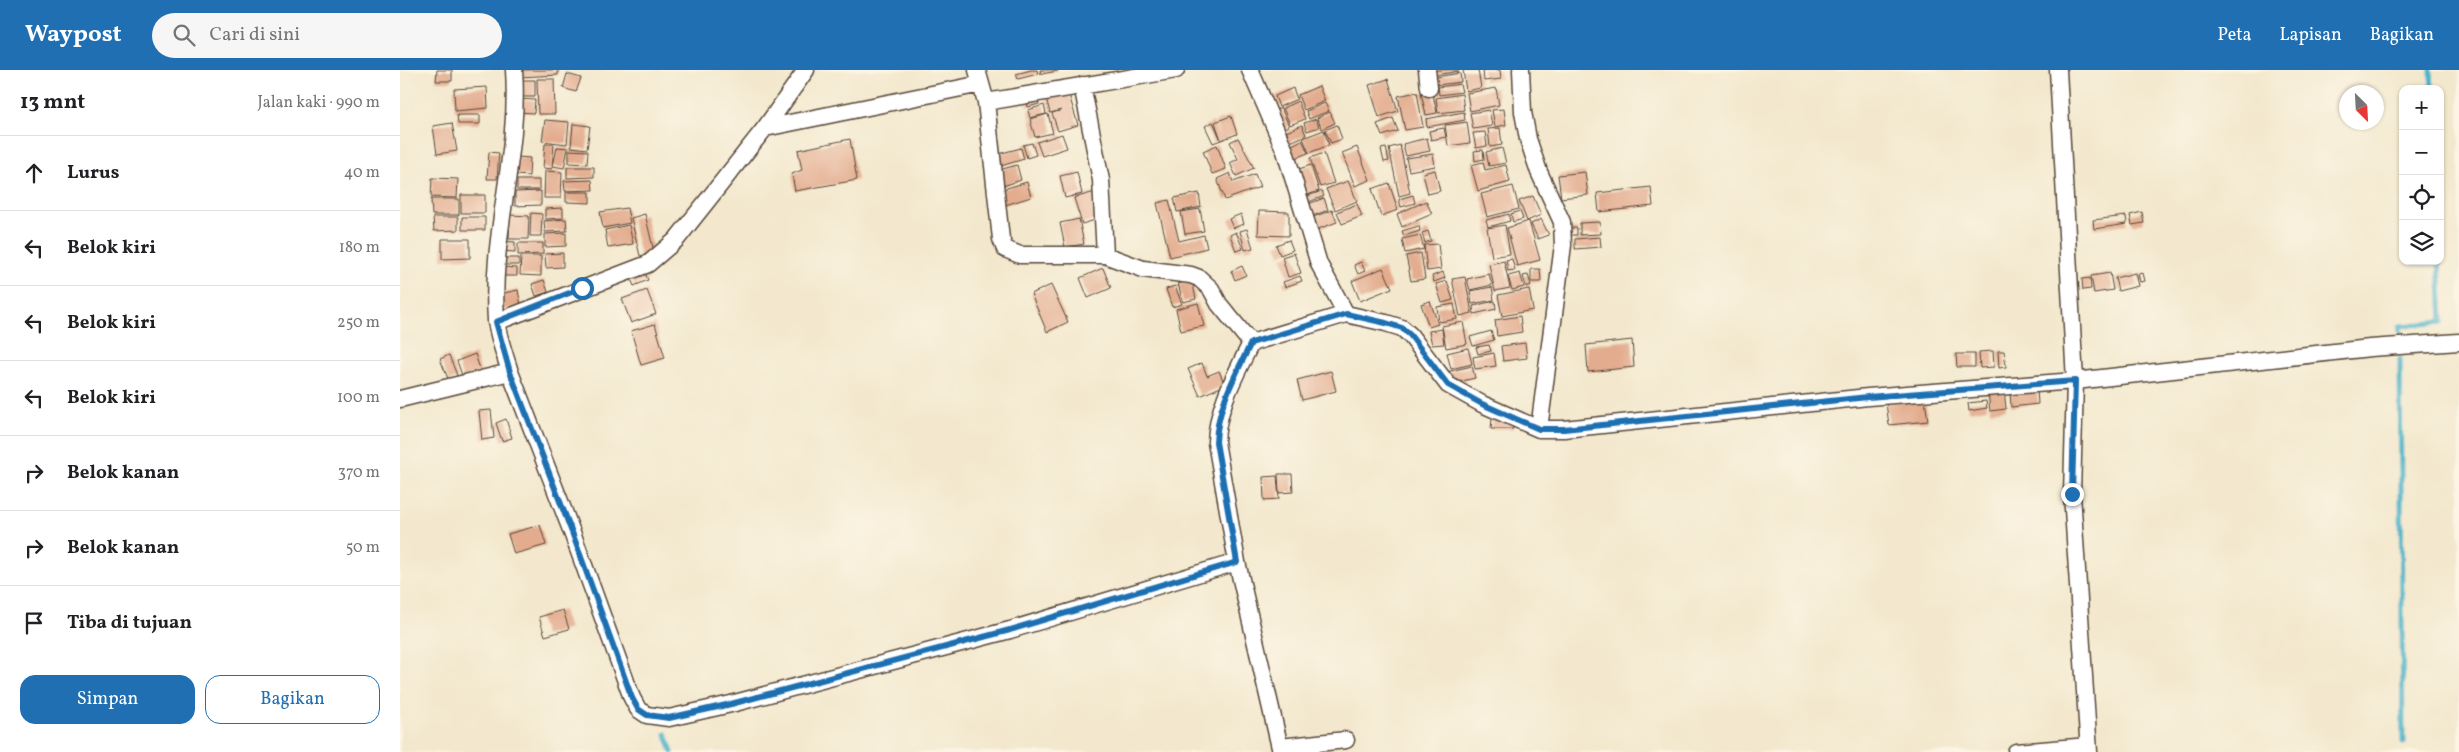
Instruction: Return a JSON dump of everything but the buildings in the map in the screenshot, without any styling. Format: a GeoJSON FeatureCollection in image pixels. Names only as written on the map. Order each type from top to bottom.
{"type":"FeatureCollection","features":[{"type":"Feature","properties":{"kind":"street"},"geometry":{"type":"LineString","coordinates":[[514,70],[515,98],[508,174],[496,245],[496,322],[510,372],[573,535],[632,698],[638,709],[647,715],[669,718],[731,704],[1010,630],[1237,562]]}},
{"type":"Feature","properties":{"kind":"street"},"geometry":{"type":"LineString","coordinates":[[496,322],[648,264],[676,240],[765,128],[806,70]]}},
{"type":"Feature","properties":{"kind":"street"},"geometry":{"type":"LineString","coordinates":[[986,102],[1142,73],[1176,70]]}},
{"type":"Feature","properties":{"kind":"street"},"geometry":{"type":"LineString","coordinates":[[1250,70],[1285,152],[1319,264],[1346,314]]}},
{"type":"Feature","properties":{"kind":"street"},"geometry":{"type":"LineString","coordinates":[[1427,70],[1429,88]]}},
{"type":"Feature","properties":{"kind":"street"},"geometry":{"type":"LineString","coordinates":[[1521,70],[1523,112],[1528,139],[1539,172],[1562,222],[1563,245],[1539,429]]}},
{"type":"Feature","properties":{"kind":"street"},"geometry":{"type":"LineString","coordinates":[[2016,752],[2088,749],[2072,494],[2075,381],[2058,70]]}},
{"type":"Feature","properties":{"kind":"street"},"geometry":{"type":"LineString","coordinates":[[765,128],[979,77],[986,102],[1001,239],[1005,249],[1020,255],[1105,255],[1143,269],[1181,273],[1199,278],[1211,289],[1219,304],[1251,343]]}},
{"type":"Feature","properties":{"kind":"street"},"geometry":{"type":"LineString","coordinates":[[1082,85],[1101,180],[1105,255]]}},
{"type":"Feature","properties":{"kind":"street"},"geometry":{"type":"LineString","coordinates":[[1346,740],[1280,750],[1237,562],[1216,442],[1223,403],[1251,343],[1346,314],[1402,328],[1410,335],[1448,385],[1482,404],[1539,429],[1564,429],[1878,396],[2075,381],[2370,348],[2459,342]]}},
{"type":"Feature","properties":{"kind":"street"},"geometry":{"type":"LineString","coordinates":[[400,399],[510,372]]}},
{"type":"Feature","properties":{"kind":"waterway"},"geometry":{"type":"LineString","coordinates":[[2431,70],[2432,85]]}},
{"type":"Feature","properties":{"kind":"waterway"},"geometry":{"type":"LineString","coordinates":[[2400,333],[2400,326],[2442,322],[2439,265]]}},
{"type":"Feature","properties":{"kind":"waterway"},"geometry":{"type":"LineString","coordinates":[[2400,359],[2403,742]]}},
{"type":"Feature","properties":{"kind":"waterway"},"geometry":{"type":"LineString","coordinates":[[666,734],[672,752]]}},
{"type":"Feature","properties":{"kind":"route"},"geometry":{"type":"LineString","coordinates":[[582,288],[496,322],[510,372],[573,535],[632,698],[638,709],[647,715],[658,718],[669,718],[731,704],[1010,630],[1237,562],[1216,442],[1223,403],[1251,343],[1346,314],[1402,328],[1410,335],[1448,385],[1482,404],[1539,429],[1564,429],[1868,397],[2075,381],[2072,494]]}}]}
